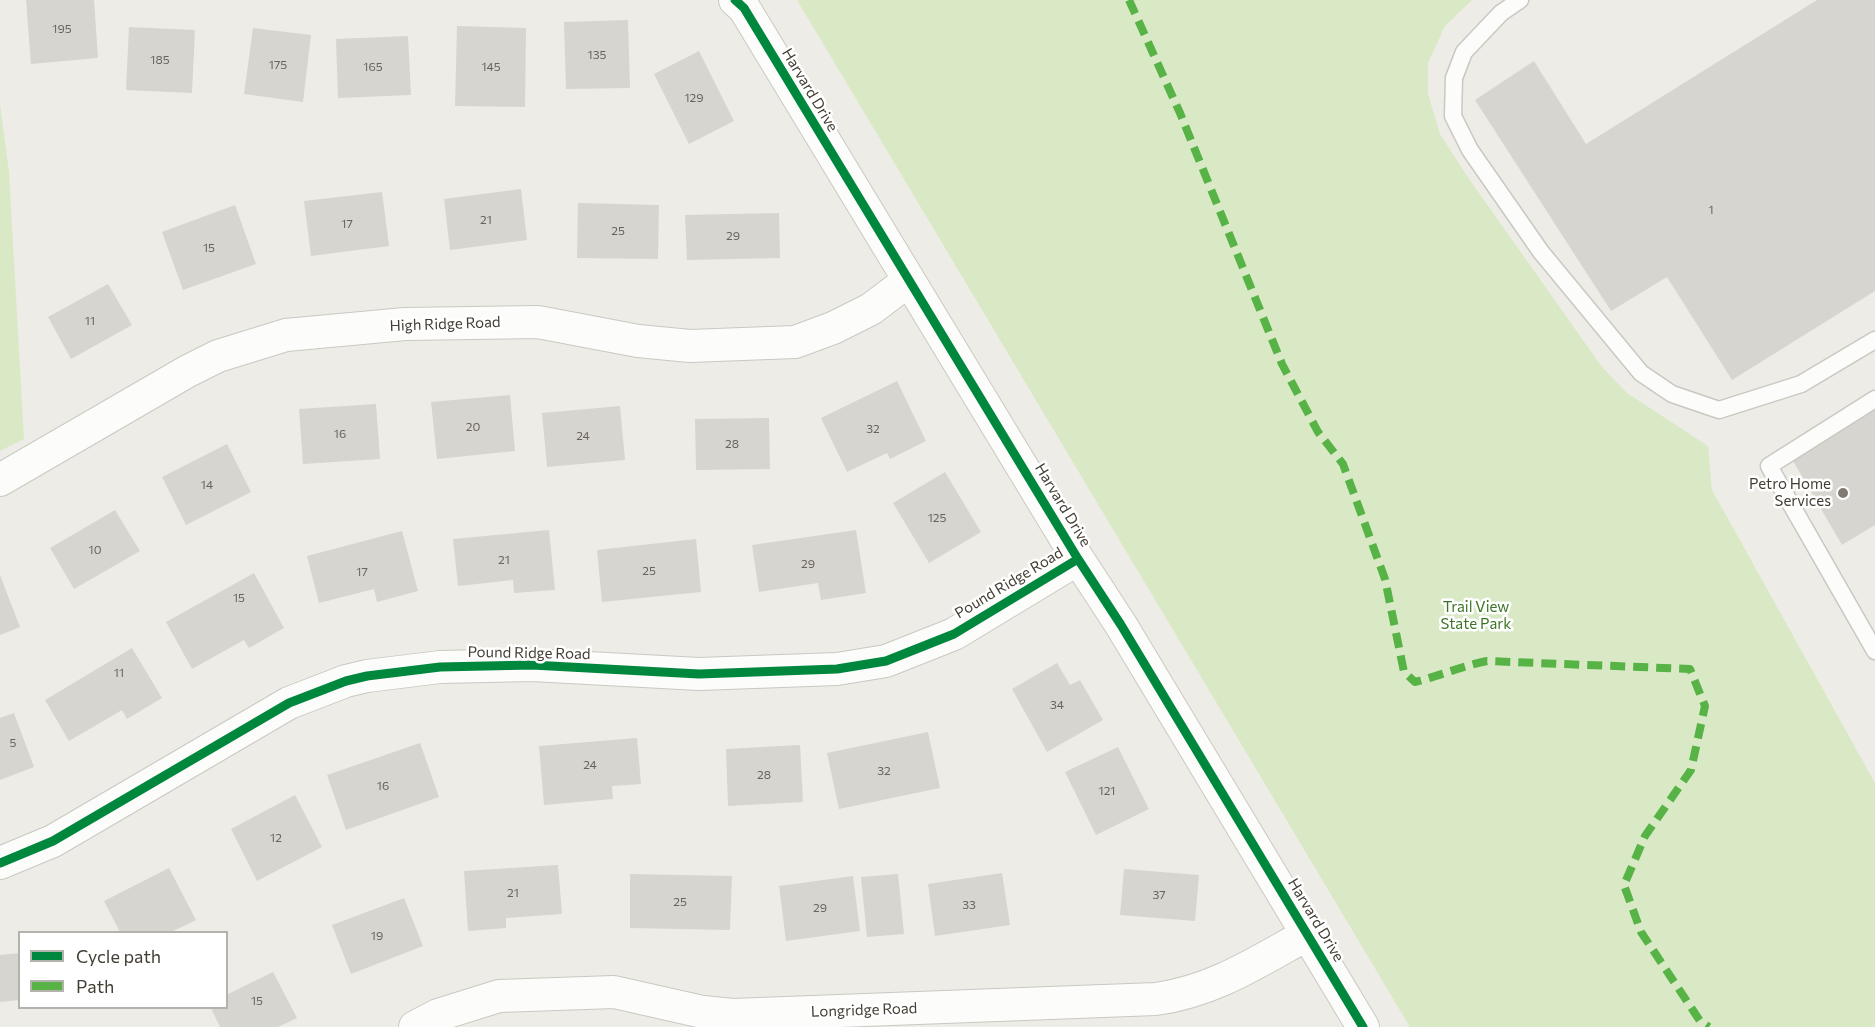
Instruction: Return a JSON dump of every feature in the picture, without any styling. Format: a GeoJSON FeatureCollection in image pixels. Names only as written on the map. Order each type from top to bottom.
{"type":"FeatureCollection","features":[{"type":"Feature","properties":{"kind":"street","name":"Harvard Drive"},"geometry":{"type":"LineString","coordinates":[[735,0],[744,8],[908,281],[1078,559],[1121,625],[1363,1027]]}},
{"type":"Feature","properties":{"kind":"street","name":"High Ridge Road"},"geometry":{"type":"LineString","coordinates":[[0,480],[198,366],[218,356],[286,335],[405,324],[538,322],[638,341],[690,346],[795,342],[833,328],[871,309],[908,281]]}},
{"type":"Feature","properties":{"kind":"street","name":"Pound Ridge Road"},"geometry":{"type":"LineString","coordinates":[[0,863],[53,841],[290,704],[346,681],[367,676],[440,667],[532,665],[699,674],[837,669],[886,661],[954,634],[1078,559]]}},
{"type":"Feature","properties":{"kind":"street","name":"Longridge Road"},"geometry":{"type":"LineString","coordinates":[[415,1027],[438,1015],[499,996],[614,992],[703,1012],[733,1015],[1156,999],[1182,995],[1222,981],[1308,934]]}},
{"type":"Feature","properties":{"kind":"lane"},"geometry":{"type":"LineString","coordinates":[[1520,0],[1501,13],[1464,52],[1454,78],[1453,116],[1470,150],[1541,252],[1641,374],[1672,394],[1719,410],[1801,384],[1875,339]]}},
{"type":"Feature","properties":{"kind":"lane"},"geometry":{"type":"LineString","coordinates":[[1875,399],[1768,466],[1875,651]]}},
{"type":"Feature","properties":{"kind":"green space","name":"Trail View State Park"},"geometry":{"type":"Polygon","coordinates":[[[797,0],[1472,0],[1445,26],[1428,63],[1428,94],[1440,134],[1467,176],[1602,367],[1627,393],[1708,446],[1712,490],[1875,783],[1875,1027],[1410,1027],[797,0]]]}},
{"type":"Feature","properties":{"kind":"green space"},"geometry":{"type":"Polygon","coordinates":[[[0,104],[9,172],[24,439],[0,451],[0,104]]]}},
{"type":"Feature","properties":{"kind":"building"},"geometry":{"type":"Polygon","coordinates":[[[26,0],[94,0],[98,58],[31,64],[26,0]]]}},
{"type":"Feature","properties":{"kind":"building"},"geometry":{"type":"Polygon","coordinates":[[[1817,0],[1875,0],[1875,291],[1732,380],[1667,277],[1611,311],[1475,100],[1534,61],[1586,144],[1817,0]]]}},
{"type":"Feature","properties":{"kind":"building"},"geometry":{"type":"Polygon","coordinates":[[[628,20],[630,88],[566,89],[564,22],[628,20]]]}},
{"type":"Feature","properties":{"kind":"building"},"geometry":{"type":"Polygon","coordinates":[[[457,26],[526,28],[525,107],[455,106],[457,26]]]}},
{"type":"Feature","properties":{"kind":"building"},"geometry":{"type":"Polygon","coordinates":[[[129,27],[195,30],[192,93],[126,90],[129,27]]]}},
{"type":"Feature","properties":{"kind":"building"},"geometry":{"type":"Polygon","coordinates":[[[253,28],[311,35],[303,102],[244,94],[253,28]]]}},
{"type":"Feature","properties":{"kind":"building"},"geometry":{"type":"Polygon","coordinates":[[[408,36],[411,95],[338,98],[336,39],[408,36]]]}},
{"type":"Feature","properties":{"kind":"building"},"geometry":{"type":"Polygon","coordinates":[[[699,51],[734,121],[689,144],[654,74],[699,51]]]}},
{"type":"Feature","properties":{"kind":"building"},"geometry":{"type":"Polygon","coordinates":[[[521,189],[527,240],[450,250],[444,199],[521,189]]]}},
{"type":"Feature","properties":{"kind":"building"},"geometry":{"type":"Polygon","coordinates":[[[382,192],[389,246],[311,256],[304,201],[382,192]]]}},
{"type":"Feature","properties":{"kind":"building"},"geometry":{"type":"Polygon","coordinates":[[[578,203],[659,205],[658,259],[577,258],[578,203]]]}},
{"type":"Feature","properties":{"kind":"building"},"geometry":{"type":"Polygon","coordinates":[[[235,205],[256,264],[183,290],[162,232],[235,205]]]}},
{"type":"Feature","properties":{"kind":"building"},"geometry":{"type":"Polygon","coordinates":[[[779,213],[780,258],[687,260],[685,215],[779,213]]]}},
{"type":"Feature","properties":{"kind":"building"},"geometry":{"type":"Polygon","coordinates":[[[108,284],[132,325],[71,359],[48,317],[108,284]]]}},
{"type":"Feature","properties":{"kind":"building"},"geometry":{"type":"Polygon","coordinates":[[[897,381],[926,441],[890,459],[887,453],[847,472],[821,418],[897,381]]]}},
{"type":"Feature","properties":{"kind":"building"},"geometry":{"type":"Polygon","coordinates":[[[510,395],[515,451],[437,459],[431,402],[510,395]]]}},
{"type":"Feature","properties":{"kind":"building"},"geometry":{"type":"Polygon","coordinates":[[[376,404],[380,459],[303,464],[299,409],[376,404]]]}},
{"type":"Feature","properties":{"kind":"building"},"geometry":{"type":"Polygon","coordinates":[[[620,406],[625,460],[547,467],[542,413],[620,406]]]}},
{"type":"Feature","properties":{"kind":"building","name":"Petro Home Services"},"geometry":{"type":"Polygon","coordinates":[[[1875,409],[1875,525],[1842,545],[1793,461],[1875,409]]]}},
{"type":"Feature","properties":{"kind":"building"},"geometry":{"type":"Polygon","coordinates":[[[769,418],[770,469],[696,470],[695,419],[769,418]]]}},
{"type":"Feature","properties":{"kind":"building"},"geometry":{"type":"Polygon","coordinates":[[[227,444],[251,492],[186,525],[162,477],[227,444]]]}},
{"type":"Feature","properties":{"kind":"building"},"geometry":{"type":"Polygon","coordinates":[[[945,472],[981,532],[929,563],[893,503],[945,472]]]}},
{"type":"Feature","properties":{"kind":"building"},"geometry":{"type":"Polygon","coordinates":[[[115,510],[140,551],[74,589],[50,548],[115,510]]]}},
{"type":"Feature","properties":{"kind":"building"},"geometry":{"type":"Polygon","coordinates":[[[549,530],[555,590],[514,593],[513,580],[458,586],[453,539],[549,530]]]}},
{"type":"Feature","properties":{"kind":"building"},"geometry":{"type":"Polygon","coordinates":[[[856,530],[866,593],[821,600],[818,583],[759,592],[752,545],[856,530]]]}},
{"type":"Feature","properties":{"kind":"building"},"geometry":{"type":"Polygon","coordinates":[[[402,531],[418,591],[377,602],[374,589],[319,603],[307,556],[402,531]]]}},
{"type":"Feature","properties":{"kind":"building"},"geometry":{"type":"Polygon","coordinates":[[[696,539],[701,592],[602,602],[597,550],[696,539]]]}},
{"type":"Feature","properties":{"kind":"building"},"geometry":{"type":"Polygon","coordinates":[[[254,573],[284,628],[249,648],[244,640],[192,669],[166,622],[254,573]]]}},
{"type":"Feature","properties":{"kind":"building"},"geometry":{"type":"Polygon","coordinates":[[[0,575],[20,627],[0,635],[0,575]]]}},
{"type":"Feature","properties":{"kind":"building"},"geometry":{"type":"Polygon","coordinates":[[[132,648],[162,698],[127,719],[122,710],[69,741],[45,700],[132,648]]]}},
{"type":"Feature","properties":{"kind":"building"},"geometry":{"type":"Polygon","coordinates":[[[1057,663],[1070,685],[1080,680],[1103,720],[1047,752],[1012,689],[1057,663]]]}},
{"type":"Feature","properties":{"kind":"building"},"geometry":{"type":"Polygon","coordinates":[[[14,713],[34,767],[0,780],[0,718],[14,713]]]}},
{"type":"Feature","properties":{"kind":"building"},"geometry":{"type":"Polygon","coordinates":[[[928,732],[940,788],[839,809],[827,753],[928,732]]]}},
{"type":"Feature","properties":{"kind":"building"},"geometry":{"type":"Polygon","coordinates":[[[637,738],[641,784],[612,786],[613,799],[544,805],[539,746],[637,738]]]}},
{"type":"Feature","properties":{"kind":"building"},"geometry":{"type":"Polygon","coordinates":[[[420,743],[439,797],[346,830],[327,775],[420,743]]]}},
{"type":"Feature","properties":{"kind":"building"},"geometry":{"type":"Polygon","coordinates":[[[800,745],[803,802],[728,806],[726,749],[800,745]]]}},
{"type":"Feature","properties":{"kind":"building"},"geometry":{"type":"Polygon","coordinates":[[[1118,747],[1149,809],[1096,835],[1065,772],[1118,747]]]}},
{"type":"Feature","properties":{"kind":"building"},"geometry":{"type":"Polygon","coordinates":[[[295,795],[322,847],[257,881],[231,829],[295,795]]]}},
{"type":"Feature","properties":{"kind":"building"},"geometry":{"type":"Polygon","coordinates":[[[558,865],[562,914],[506,918],[506,928],[468,931],[464,871],[558,865]]]}},
{"type":"Feature","properties":{"kind":"building"},"geometry":{"type":"Polygon","coordinates":[[[169,868],[196,920],[173,931],[119,931],[104,901],[169,868]]]}},
{"type":"Feature","properties":{"kind":"building"},"geometry":{"type":"Polygon","coordinates":[[[1124,869],[1199,875],[1195,921],[1120,915],[1124,869]]]}},
{"type":"Feature","properties":{"kind":"building"},"geometry":{"type":"Polygon","coordinates":[[[1002,873],[1010,925],[935,936],[928,884],[1002,873]]]}},
{"type":"Feature","properties":{"kind":"building"},"geometry":{"type":"Polygon","coordinates":[[[630,874],[732,876],[730,930],[630,928],[630,874]]]}},
{"type":"Feature","properties":{"kind":"building"},"geometry":{"type":"Polygon","coordinates":[[[898,874],[904,934],[867,937],[861,877],[898,874]]]}},
{"type":"Feature","properties":{"kind":"building"},"geometry":{"type":"Polygon","coordinates":[[[853,876],[860,931],[786,941],[779,886],[853,876]]]}},
{"type":"Feature","properties":{"kind":"building"},"geometry":{"type":"Polygon","coordinates":[[[404,898],[423,946],[351,974],[332,925],[404,898]]]}},
{"type":"Feature","properties":{"kind":"building"},"geometry":{"type":"Polygon","coordinates":[[[18,953],[18,1000],[0,1002],[0,955],[18,953]]]}},
{"type":"Feature","properties":{"kind":"building"},"geometry":{"type":"Polygon","coordinates":[[[273,972],[297,1018],[278,1027],[220,1027],[211,1009],[228,1009],[228,994],[273,972]]]}},
{"type":"Feature","properties":{"kind":"marked path"},"geometry":{"type":"LineString","coordinates":[[1129,0],[1180,113],[1282,364],[1318,432],[1343,464],[1385,579],[1404,672],[1415,682],[1487,661],[1690,669],[1705,706],[1691,770],[1645,836],[1624,885],[1641,932],[1700,1021],[1709,1027]]}},
{"type":"Feature","properties":{"kind":"cycle path"},"geometry":{"type":"LineString","coordinates":[[735,0],[744,8],[1078,559],[1121,625],[1363,1027]]}},
{"type":"Feature","properties":{"kind":"cycle path"},"geometry":{"type":"LineString","coordinates":[[0,863],[53,841],[289,703],[346,681],[367,676],[440,667],[532,665],[699,674],[837,669],[886,661],[954,634],[1078,559]]}},
{"type":"Feature","properties":{"kind":"place","name":"Petro Home Services"},"geometry":{"type":"Point","coordinates":[1843,493]}}]}
